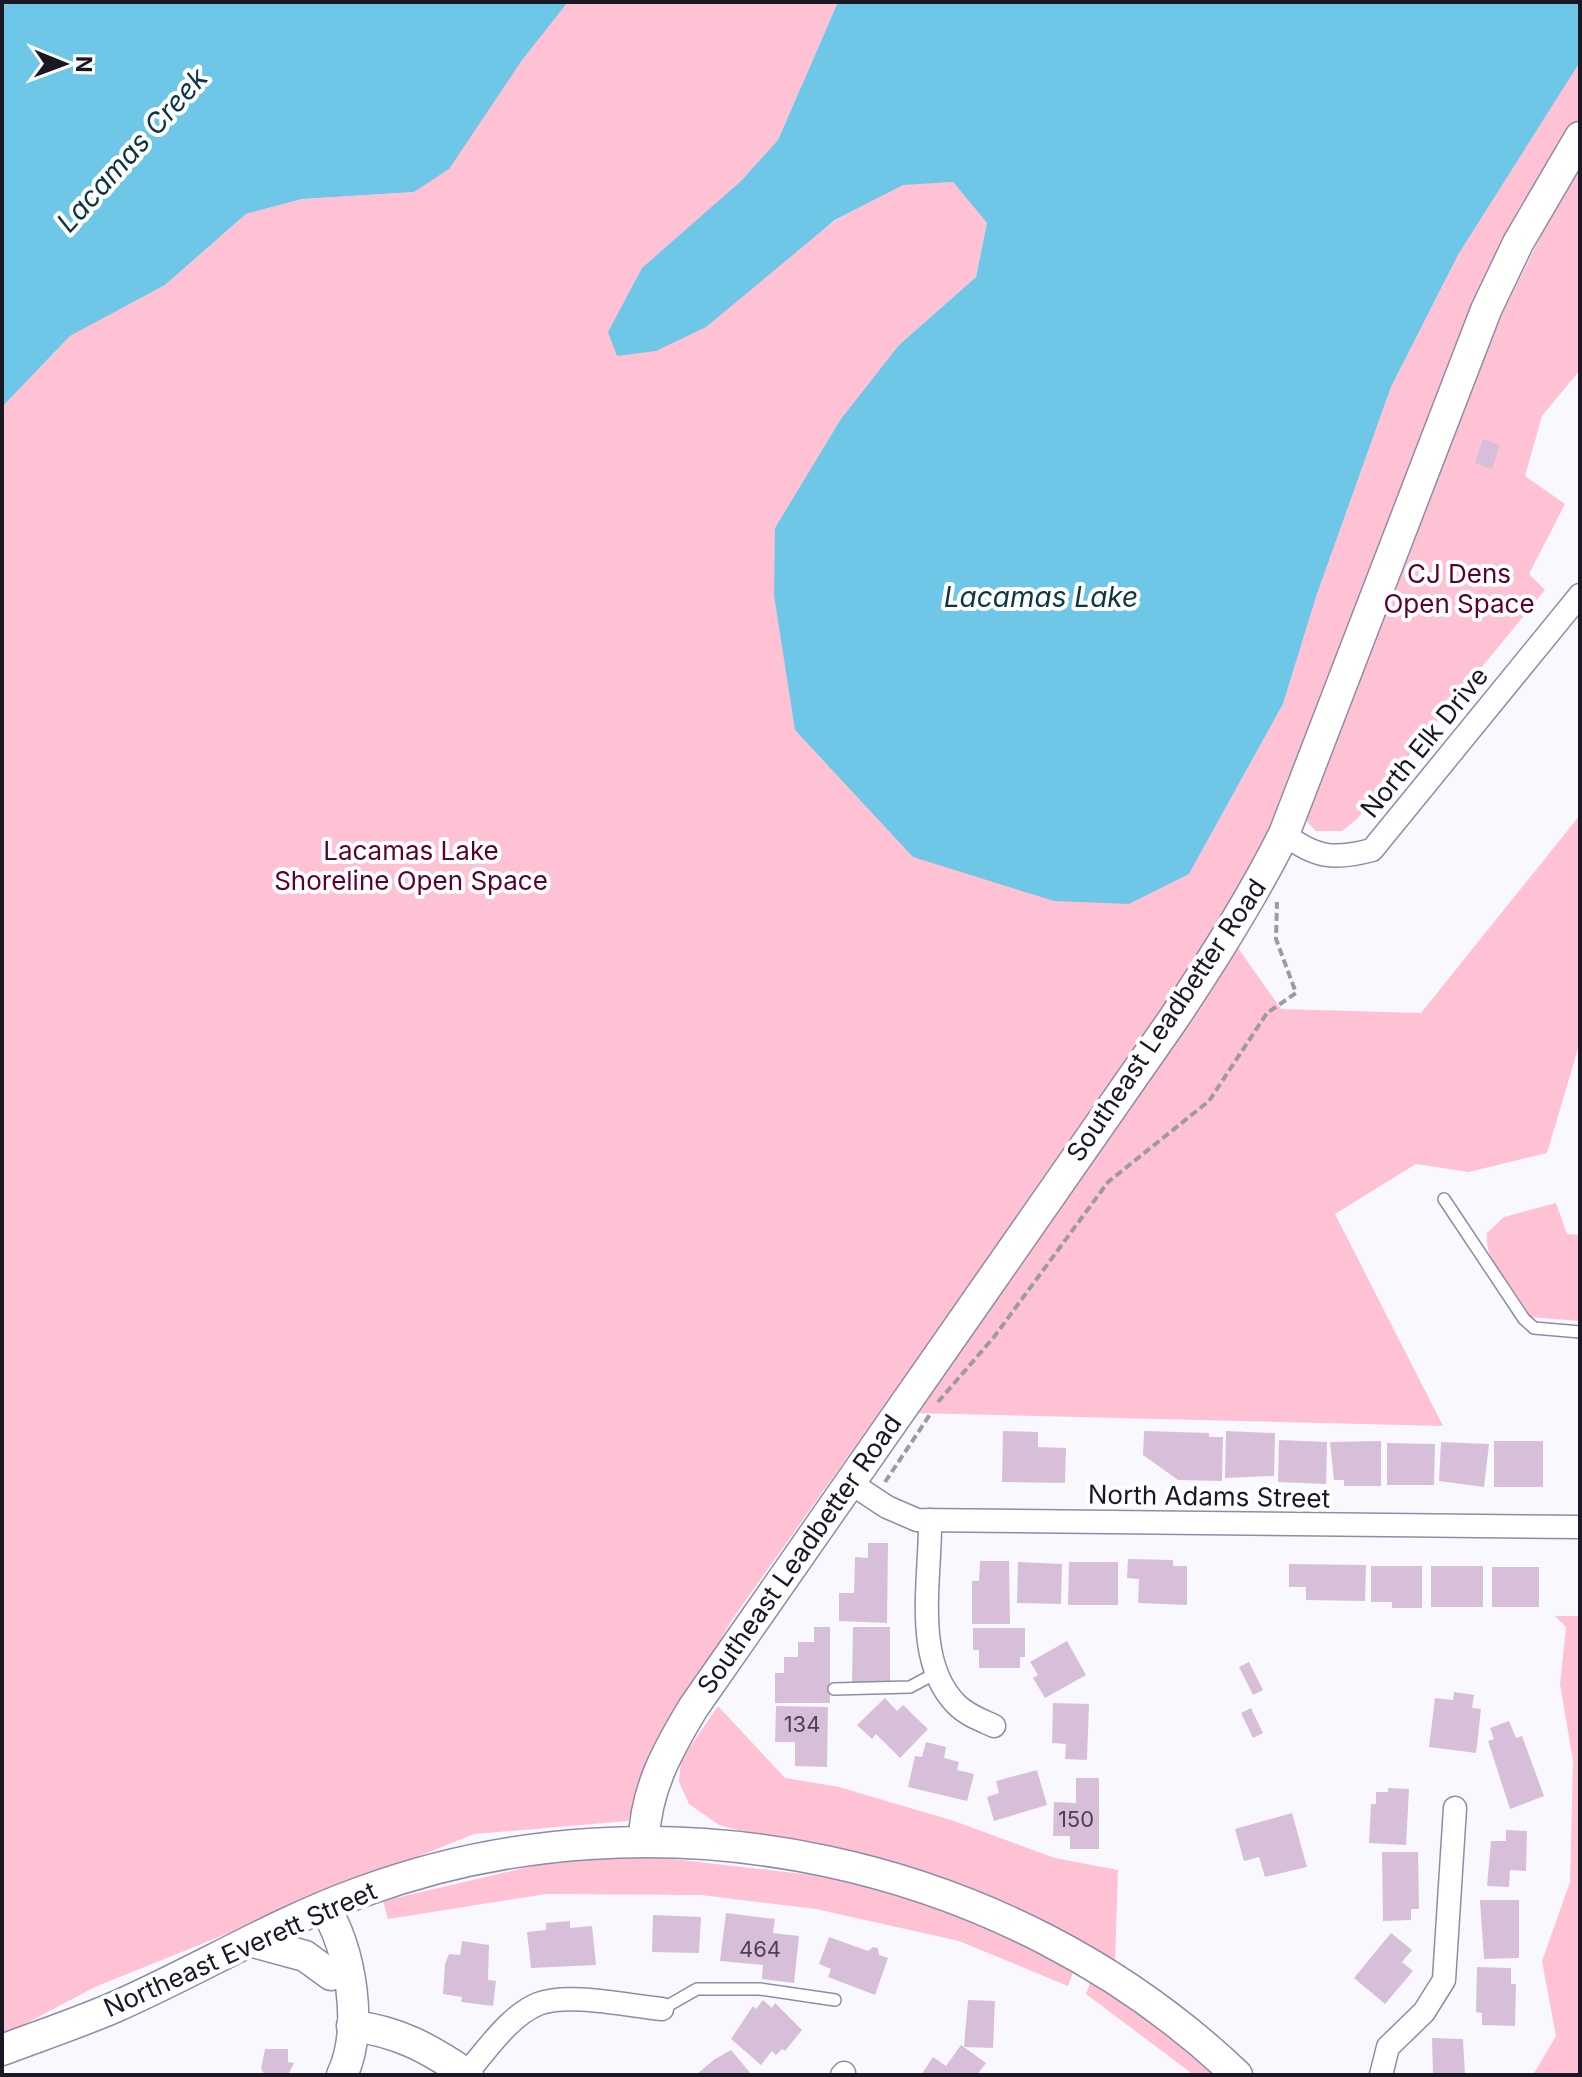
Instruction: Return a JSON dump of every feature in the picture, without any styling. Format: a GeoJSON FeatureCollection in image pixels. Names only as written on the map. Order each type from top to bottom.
{"type":"FeatureCollection","features":[{"type":"Feature","properties":{"kind":"street","name":"Southeast Leadbetter Road"},"geometry":{"type":"LineString","coordinates":[[644,1841],[645,1809],[681,1728],[1172,1021],[1233,929],[1262,878],[1284,834],[1486,310],[1518,243],[1580,137]]}},
{"type":"Feature","properties":{"kind":"street","name":"North Elk Drive"},"geometry":{"type":"LineString","coordinates":[[1284,834],[1307,851],[1342,858],[1372,850],[1580,595]]}},
{"type":"Feature","properties":{"kind":"street","name":"North Adams Street"},"geometry":{"type":"LineString","coordinates":[[849,1482],[907,1517],[930,1520],[1580,1527]]}},
{"type":"Feature","properties":{"kind":"street"},"geometry":{"type":"LineString","coordinates":[[930,1520],[929,1642],[936,1673],[955,1704],[994,1726]]}},
{"type":"Feature","properties":{"kind":"street"},"geometry":{"type":"LineString","coordinates":[[1381,2075],[1388,2047],[1424,2012],[1444,1980],[1455,1808]]}},
{"type":"Feature","properties":{"kind":"street","name":"Northeast Everett Street"},"geometry":{"type":"LineString","coordinates":[[2,2050],[114,2007],[250,1941],[377,1886],[473,1860],[526,1850],[644,1841],[692,1841],[827,1862],[904,1881],[962,1901],[1038,1935],[1126,1985],[1237,2075]]}},
{"type":"Feature","properties":{"kind":"street"},"geometry":{"type":"LineString","coordinates":[[324,1907],[322,1935],[331,1975],[336,2075]]}},
{"type":"Feature","properties":{"kind":"street"},"geometry":{"type":"LineString","coordinates":[[324,1907],[339,1930],[349,1975],[352,2026],[342,2075]]}},
{"type":"Feature","properties":{"kind":"street"},"geometry":{"type":"LineString","coordinates":[[250,1941],[305,1956],[331,1975]]}},
{"type":"Feature","properties":{"kind":"street"},"geometry":{"type":"LineString","coordinates":[[352,2026],[389,2031],[408,2038],[467,2074],[517,2018],[539,2003],[579,2001],[662,2009]]}},
{"type":"Feature","properties":{"kind":"lane"},"geometry":{"type":"LineString","coordinates":[[1444,1199],[1524,1319],[1534,1328],[1580,1332]]}},
{"type":"Feature","properties":{"kind":"lane"},"geometry":{"type":"LineString","coordinates":[[834,1689],[910,1687],[936,1673]]}},
{"type":"Feature","properties":{"kind":"lane"},"geometry":{"type":"LineString","coordinates":[[662,2009],[697,1989],[760,1989],[835,2000]]}},
{"type":"Feature","properties":{"kind":"path"},"geometry":{"type":"LineString","coordinates":[[873,1499],[938,1403],[994,1337],[1108,1182],[1209,1101],[1267,1013],[1296,993],[1276,939],[1277,892],[1262,878]]}},
{"type":"Feature","properties":{"kind":"green space","name":"Lacamas Lake Shoreline Open Space"},"geometry":{"type":"Polygon","coordinates":[[[568,2],[838,2],[778,140],[740,182],[771,271],[836,220],[903,184],[953,182],[987,223],[976,277],[899,345],[1189,874],[1283,704],[1317,594],[1391,387],[1458,255],[1580,62],[1580,117],[1528,200],[1315,730],[1251,869],[1139,1061],[1102,1098],[731,1621],[642,1782],[628,1821],[474,1834],[95,1987],[2,2036],[2,407],[71,335],[165,285],[246,214],[302,199],[414,192],[568,2]]]}},
{"type":"Feature","properties":{"kind":"green space","name":"CJ Dens Open Space"},"geometry":{"type":"Polygon","coordinates":[[[1580,157],[1580,370],[1542,416],[1525,476],[1565,504],[1529,574],[1545,590],[1357,819],[1342,831],[1316,831],[1299,813],[1449,421],[1580,157]]]}},
{"type":"Feature","properties":{"kind":"green space"},"geometry":{"type":"Polygon","coordinates":[[[1580,815],[1580,1042],[1547,1153],[1469,1172],[1416,1164],[1335,1214],[1443,1426],[912,1413],[1231,938],[1281,1009],[1421,1013],[1580,815]]]}},
{"type":"Feature","properties":{"kind":"green space"},"geometry":{"type":"Polygon","coordinates":[[[1556,1203],[1567,1234],[1580,1235],[1580,1321],[1529,1317],[1500,1278],[1487,1245],[1487,1233],[1504,1217],[1556,1203]]]}},
{"type":"Feature","properties":{"kind":"green space"},"geometry":{"type":"Polygon","coordinates":[[[1555,1616],[1580,1616],[1580,2075],[1533,2075],[1556,2036],[1542,1961],[1570,1882],[1573,1761],[1560,1684],[1566,1627],[1555,1616]]]}},
{"type":"Feature","properties":{"kind":"green space"},"geometry":{"type":"Polygon","coordinates":[[[718,1706],[785,1778],[839,1787],[954,1821],[1055,1858],[1118,1870],[1115,1964],[778,1841],[719,1825],[689,1804],[679,1782],[681,1760],[718,1706]]]}},
{"type":"Feature","properties":{"kind":"green space"},"geometry":{"type":"Polygon","coordinates":[[[655,1857],[875,1882],[1076,1965],[1068,1986],[959,1941],[816,1909],[701,1895],[546,1894],[388,1919],[383,1901],[566,1858],[655,1857]]]}},
{"type":"Feature","properties":{"kind":"green space"},"geometry":{"type":"Polygon","coordinates":[[[1093,1974],[1227,2075],[1194,2075],[1086,1994],[1093,1974]]]}},
{"type":"Feature","properties":{"kind":"water","name":"Lacamas Creek"},"geometry":{"type":"Polygon","coordinates":[[[2,2],[568,2],[522,60],[449,169],[414,192],[302,199],[246,214],[165,285],[70,336],[2,407],[2,2]]]}},
{"type":"Feature","properties":{"kind":"water","name":"Lacamas Lake"},"geometry":{"type":"Polygon","coordinates":[[[838,2],[1580,2],[1580,62],[1458,255],[1391,387],[1317,594],[1283,704],[1189,874],[1129,904],[1054,901],[913,857],[795,730],[774,595],[775,528],[841,419],[899,345],[976,277],[987,223],[953,182],[903,185],[835,220],[706,327],[656,351],[617,356],[608,332],[642,268],[740,182],[778,140],[838,2]]]}},
{"type":"Feature","properties":{"kind":"building"},"geometry":{"type":"Polygon","coordinates":[[[1483,439],[1500,445],[1492,469],[1475,463],[1483,439]]]}},
{"type":"Feature","properties":{"kind":"building"},"geometry":{"type":"Polygon","coordinates":[[[1003,1431],[1038,1432],[1038,1447],[1066,1448],[1065,1483],[1002,1482],[1003,1431]]]}},
{"type":"Feature","properties":{"kind":"building"},"geometry":{"type":"Polygon","coordinates":[[[1144,1431],[1209,1433],[1209,1437],[1223,1437],[1222,1481],[1178,1480],[1143,1455],[1144,1431]]]}},
{"type":"Feature","properties":{"kind":"building"},"geometry":{"type":"Polygon","coordinates":[[[1226,1431],[1275,1433],[1274,1476],[1225,1478],[1226,1431]]]}},
{"type":"Feature","properties":{"kind":"building"},"geometry":{"type":"Polygon","coordinates":[[[1279,1440],[1327,1442],[1326,1484],[1278,1482],[1279,1440]]]}},
{"type":"Feature","properties":{"kind":"building"},"geometry":{"type":"Polygon","coordinates":[[[1381,1441],[1381,1486],[1344,1486],[1344,1480],[1334,1480],[1330,1442],[1381,1441]]]}},
{"type":"Feature","properties":{"kind":"building"},"geometry":{"type":"Polygon","coordinates":[[[1494,1441],[1543,1441],[1543,1487],[1494,1487],[1494,1441]]]}},
{"type":"Feature","properties":{"kind":"building"},"geometry":{"type":"Polygon","coordinates":[[[1441,1442],[1489,1444],[1484,1487],[1439,1481],[1441,1442]]]}},
{"type":"Feature","properties":{"kind":"building"},"geometry":{"type":"Polygon","coordinates":[[[1387,1443],[1435,1444],[1434,1485],[1387,1485],[1387,1443]]]}},
{"type":"Feature","properties":{"kind":"building"},"geometry":{"type":"Polygon","coordinates":[[[868,1543],[888,1543],[887,1623],[839,1621],[839,1593],[854,1593],[855,1557],[868,1558],[868,1543]]]}},
{"type":"Feature","properties":{"kind":"building"},"geometry":{"type":"Polygon","coordinates":[[[1128,1559],[1173,1560],[1173,1566],[1187,1566],[1187,1605],[1138,1603],[1139,1579],[1127,1578],[1128,1559]]]}},
{"type":"Feature","properties":{"kind":"building"},"geometry":{"type":"Polygon","coordinates":[[[980,1561],[1009,1561],[1010,1624],[972,1624],[972,1581],[979,1581],[980,1561]]]}},
{"type":"Feature","properties":{"kind":"building"},"geometry":{"type":"Polygon","coordinates":[[[1018,1562],[1062,1564],[1061,1604],[1017,1603],[1018,1562]]]}},
{"type":"Feature","properties":{"kind":"building"},"geometry":{"type":"Polygon","coordinates":[[[1069,1562],[1118,1562],[1118,1605],[1068,1605],[1069,1562]]]}},
{"type":"Feature","properties":{"kind":"building"},"geometry":{"type":"Polygon","coordinates":[[[1289,1564],[1366,1565],[1365,1601],[1306,1600],[1306,1587],[1289,1587],[1289,1564]]]}},
{"type":"Feature","properties":{"kind":"building"},"geometry":{"type":"Polygon","coordinates":[[[1371,1566],[1422,1566],[1422,1608],[1392,1608],[1392,1602],[1371,1602],[1371,1566]]]}},
{"type":"Feature","properties":{"kind":"building"},"geometry":{"type":"Polygon","coordinates":[[[1431,1566],[1483,1566],[1483,1607],[1431,1607],[1431,1566]]]}},
{"type":"Feature","properties":{"kind":"building"},"geometry":{"type":"Polygon","coordinates":[[[1492,1567],[1539,1567],[1539,1607],[1492,1607],[1492,1567]]]}},
{"type":"Feature","properties":{"kind":"building"},"geometry":{"type":"Polygon","coordinates":[[[814,1627],[830,1627],[830,1703],[775,1703],[775,1673],[784,1673],[784,1657],[798,1657],[798,1642],[814,1642],[814,1627]]]}},
{"type":"Feature","properties":{"kind":"building"},"geometry":{"type":"Polygon","coordinates":[[[853,1627],[890,1627],[890,1683],[852,1683],[853,1627]]]}},
{"type":"Feature","properties":{"kind":"building"},"geometry":{"type":"Polygon","coordinates":[[[973,1628],[1025,1628],[1025,1657],[1020,1657],[1020,1668],[979,1668],[979,1650],[973,1650],[973,1628]]]}},
{"type":"Feature","properties":{"kind":"building"},"geometry":{"type":"Polygon","coordinates":[[[1067,1641],[1086,1675],[1045,1698],[1033,1678],[1038,1675],[1030,1662],[1067,1641]]]}},
{"type":"Feature","properties":{"kind":"building"},"geometry":{"type":"Polygon","coordinates":[[[1249,1662],[1263,1690],[1253,1695],[1239,1667],[1249,1662]]]}},
{"type":"Feature","properties":{"kind":"building"},"geometry":{"type":"Polygon","coordinates":[[[1454,1692],[1474,1695],[1472,1708],[1481,1709],[1476,1753],[1429,1747],[1435,1698],[1453,1700],[1454,1692]]]}},
{"type":"Feature","properties":{"kind":"building"},"geometry":{"type":"Polygon","coordinates":[[[885,1698],[897,1711],[903,1705],[928,1729],[900,1758],[876,1734],[872,1739],[857,1725],[885,1698]]]}},
{"type":"Feature","properties":{"kind":"building"},"geometry":{"type":"Polygon","coordinates":[[[1053,1703],[1089,1704],[1087,1760],[1065,1759],[1066,1744],[1052,1743],[1053,1703]]]}},
{"type":"Feature","properties":{"kind":"building"},"geometry":{"type":"Polygon","coordinates":[[[776,1706],[828,1707],[827,1767],[795,1766],[795,1742],[775,1742],[776,1706]]]}},
{"type":"Feature","properties":{"kind":"building"},"geometry":{"type":"Polygon","coordinates":[[[1251,1708],[1263,1733],[1253,1738],[1241,1713],[1251,1708]]]}},
{"type":"Feature","properties":{"kind":"building"},"geometry":{"type":"Polygon","coordinates":[[[1509,1721],[1516,1738],[1522,1736],[1544,1796],[1510,1809],[1488,1741],[1494,1739],[1490,1728],[1509,1721]]]}},
{"type":"Feature","properties":{"kind":"building"},"geometry":{"type":"Polygon","coordinates":[[[926,1742],[946,1747],[944,1758],[959,1762],[957,1770],[974,1774],[967,1801],[908,1787],[915,1756],[922,1757],[926,1742]]]}},
{"type":"Feature","properties":{"kind":"building"},"geometry":{"type":"Polygon","coordinates":[[[1037,1770],[1047,1805],[994,1821],[987,1797],[999,1793],[996,1781],[1037,1770]]]}},
{"type":"Feature","properties":{"kind":"building"},"geometry":{"type":"Polygon","coordinates":[[[1076,1778],[1099,1778],[1099,1849],[1070,1849],[1070,1836],[1053,1836],[1054,1802],[1076,1803],[1076,1778]]]}},
{"type":"Feature","properties":{"kind":"building"},"geometry":{"type":"Polygon","coordinates":[[[1388,1788],[1409,1789],[1406,1845],[1369,1843],[1371,1804],[1376,1804],[1376,1792],[1388,1792],[1388,1788]]]}},
{"type":"Feature","properties":{"kind":"building"},"geometry":{"type":"Polygon","coordinates":[[[1292,1813],[1307,1867],[1265,1877],[1259,1857],[1244,1861],[1235,1829],[1292,1813]]]}},
{"type":"Feature","properties":{"kind":"building"},"geometry":{"type":"Polygon","coordinates":[[[1506,1830],[1527,1831],[1526,1871],[1510,1870],[1509,1887],[1487,1886],[1491,1841],[1506,1841],[1506,1830]]]}},
{"type":"Feature","properties":{"kind":"building"},"geometry":{"type":"Polygon","coordinates":[[[1382,1852],[1418,1852],[1419,1909],[1411,1909],[1411,1920],[1383,1921],[1382,1852]]]}},
{"type":"Feature","properties":{"kind":"building"},"geometry":{"type":"Polygon","coordinates":[[[1480,1900],[1519,1900],[1519,1958],[1484,1959],[1480,1900]]]}},
{"type":"Feature","properties":{"kind":"building"},"geometry":{"type":"Polygon","coordinates":[[[726,1913],[775,1919],[773,1933],[799,1936],[794,1983],[762,1979],[763,1965],[720,1961],[726,1913]]]}},
{"type":"Feature","properties":{"kind":"building"},"geometry":{"type":"Polygon","coordinates":[[[653,1915],[701,1917],[699,1953],[652,1952],[653,1915]]]}},
{"type":"Feature","properties":{"kind":"building"},"geometry":{"type":"Polygon","coordinates":[[[570,1921],[570,1928],[592,1926],[596,1965],[531,1968],[527,1932],[546,1930],[546,1923],[570,1921]]]}},
{"type":"Feature","properties":{"kind":"building"},"geometry":{"type":"Polygon","coordinates":[[[1391,1933],[1412,1950],[1402,1962],[1413,1971],[1385,2004],[1354,1978],[1391,1933]]]}},
{"type":"Feature","properties":{"kind":"building"},"geometry":{"type":"Polygon","coordinates":[[[829,1937],[868,1951],[878,1948],[879,1955],[888,1958],[875,1995],[828,1977],[831,1969],[819,1964],[829,1937]]]}},
{"type":"Feature","properties":{"kind":"building"},"geometry":{"type":"Polygon","coordinates":[[[462,1941],[489,1945],[488,1980],[496,1981],[493,2006],[461,2002],[462,1997],[443,1994],[445,1964],[449,1954],[460,1955],[462,1941]]]}},
{"type":"Feature","properties":{"kind":"building"},"geometry":{"type":"Polygon","coordinates":[[[1477,1967],[1511,1968],[1511,1984],[1516,1984],[1515,2026],[1482,2025],[1482,2013],[1476,2012],[1477,1967]]]}},
{"type":"Feature","properties":{"kind":"building"},"geometry":{"type":"Polygon","coordinates":[[[763,2000],[772,2008],[775,2003],[802,2030],[785,2051],[782,2049],[776,2055],[772,2051],[761,2065],[731,2039],[753,2006],[756,2009],[763,2000]]]}},
{"type":"Feature","properties":{"kind":"building"},"geometry":{"type":"Polygon","coordinates":[[[968,2000],[995,2001],[993,2048],[964,2047],[968,2000]]]}},
{"type":"Feature","properties":{"kind":"building"},"geometry":{"type":"Polygon","coordinates":[[[1432,2038],[1463,2039],[1465,2075],[1433,2075],[1432,2038]]]}},
{"type":"Feature","properties":{"kind":"building"},"geometry":{"type":"Polygon","coordinates":[[[961,2045],[986,2063],[977,2075],[921,2075],[933,2057],[946,2066],[961,2045]]]}},
{"type":"Feature","properties":{"kind":"building"},"geometry":{"type":"Polygon","coordinates":[[[265,2049],[288,2049],[288,2062],[294,2063],[288,2075],[265,2075],[261,2069],[265,2049]]]}},
{"type":"Feature","properties":{"kind":"building"},"geometry":{"type":"Polygon","coordinates":[[[731,2050],[752,2075],[698,2073],[715,2059],[731,2050]]]}}]}
